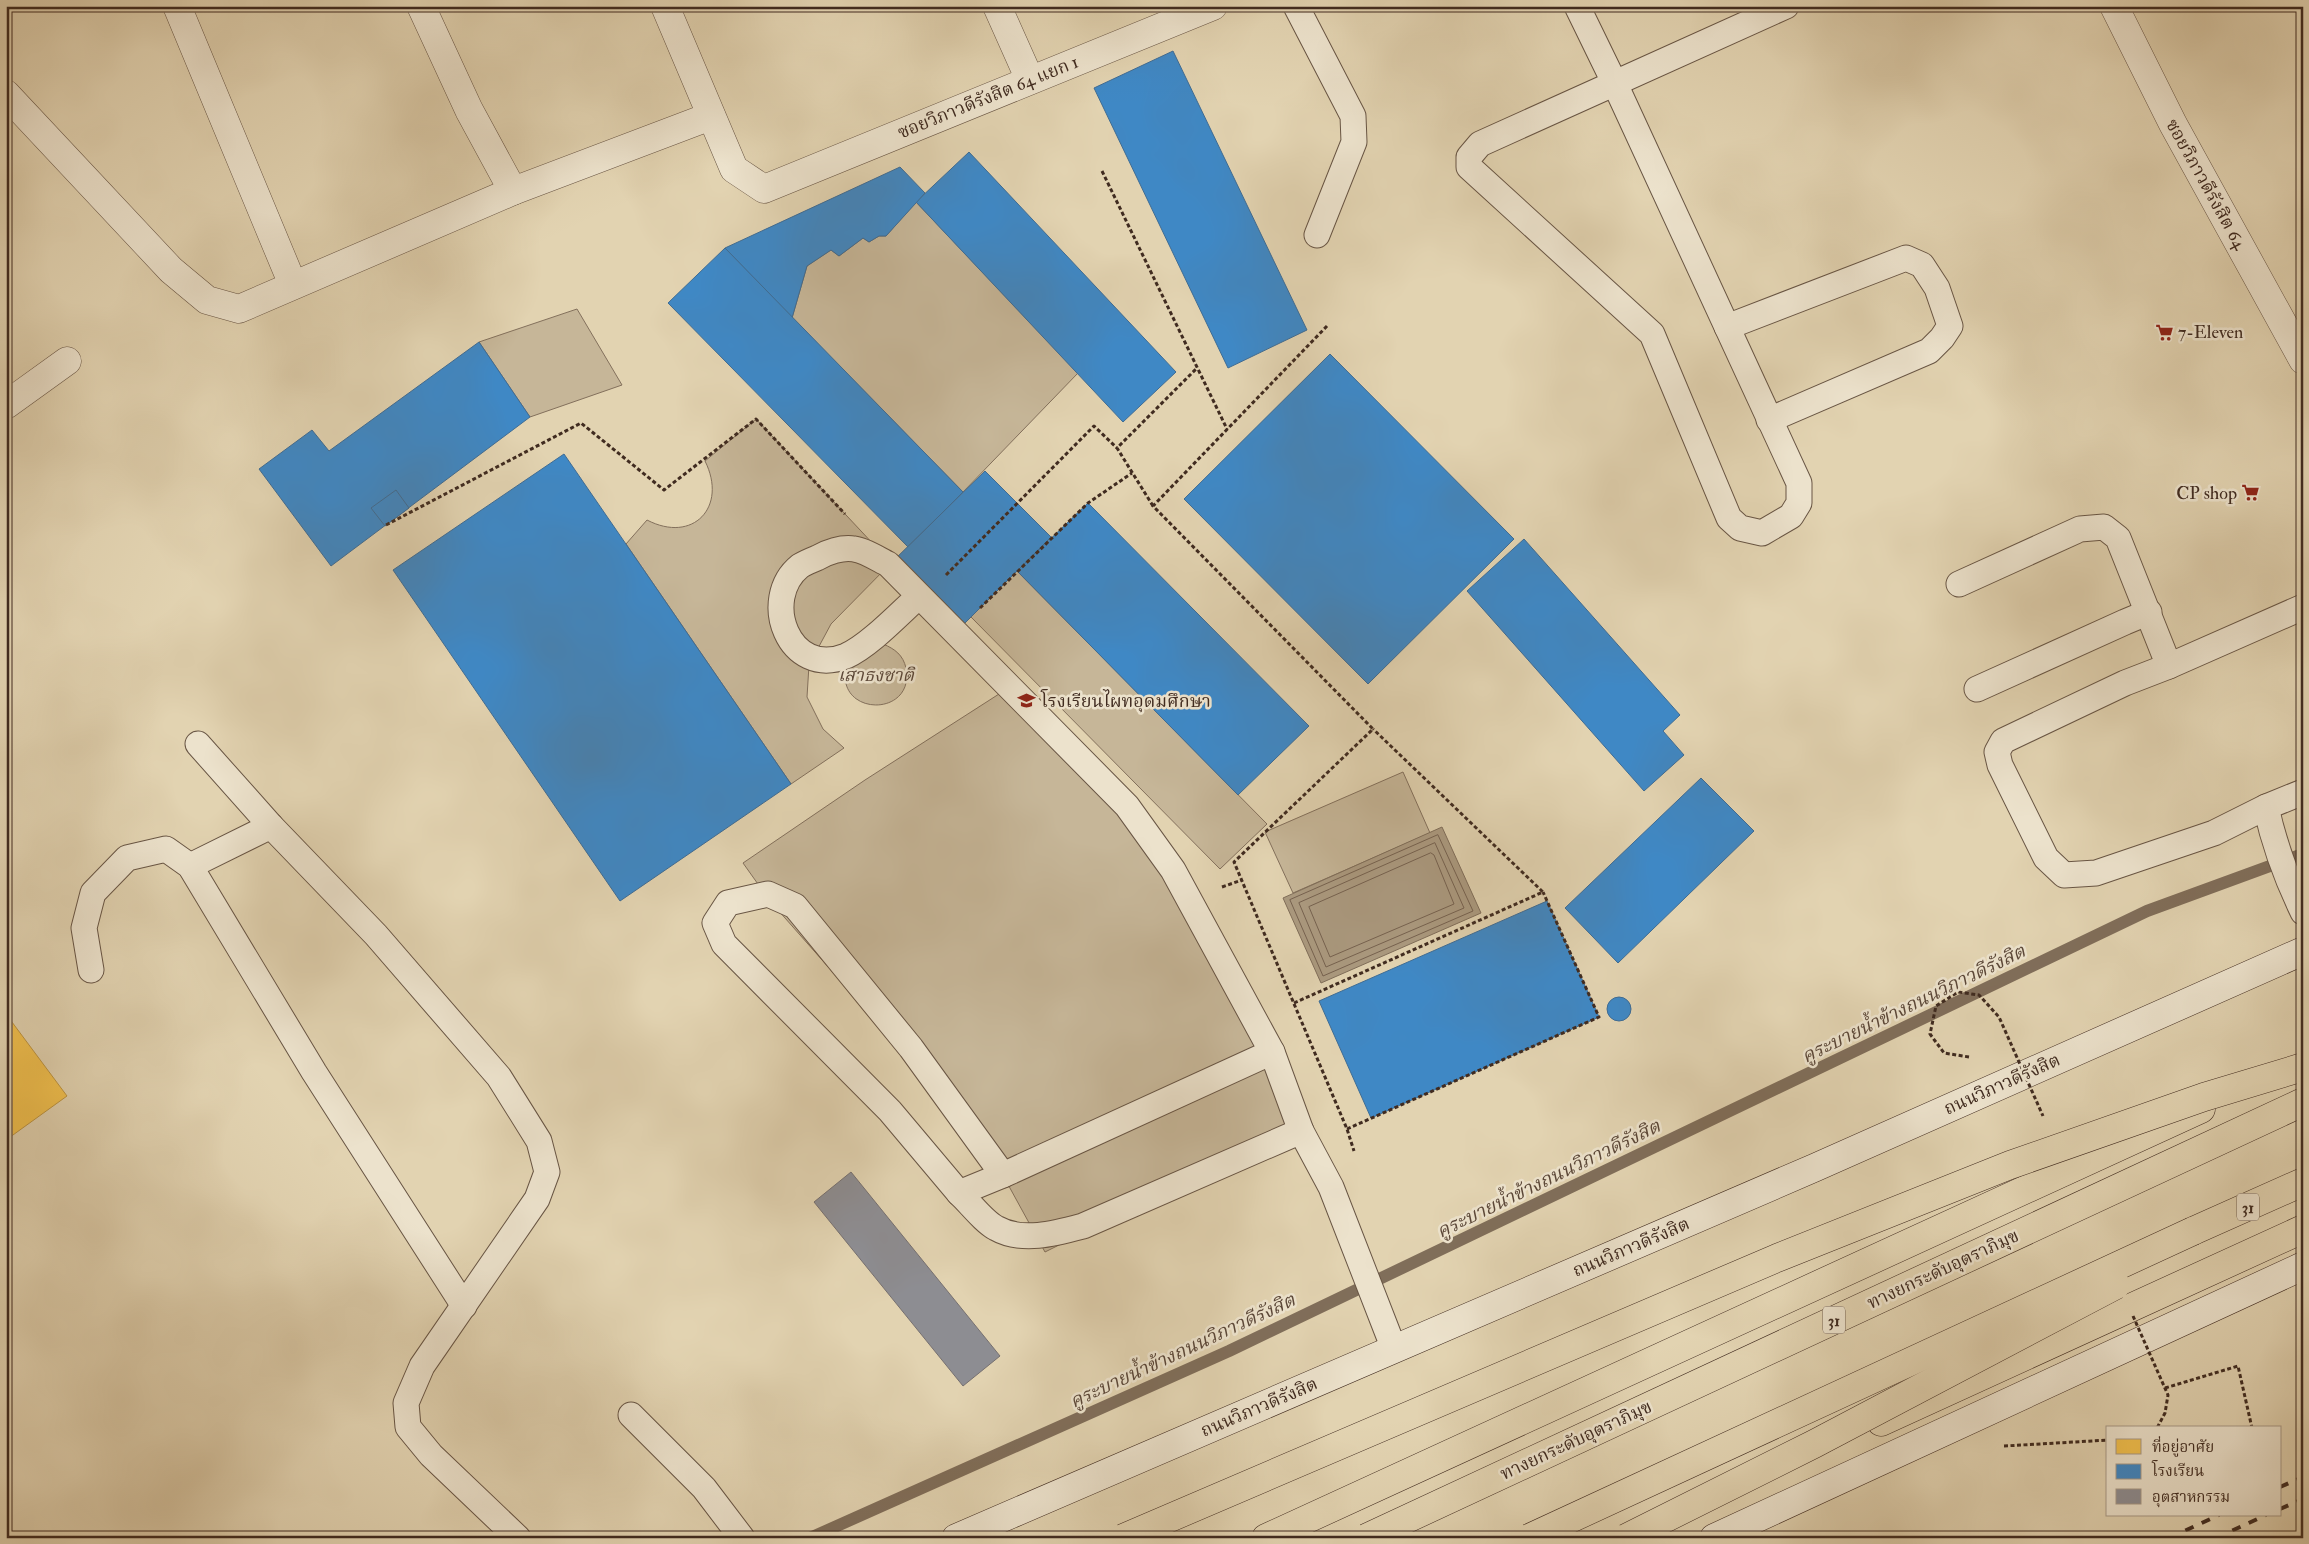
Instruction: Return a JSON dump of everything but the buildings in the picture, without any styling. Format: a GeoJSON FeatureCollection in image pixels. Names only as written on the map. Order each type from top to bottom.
{"type":"FeatureCollection","features":[{"type":"Feature","properties":{"kind":"highway","name":"31"},"geometry":{"type":"LineString","coordinates":[[1266,1538],[2303,1062]]}},
{"type":"Feature","properties":{"kind":"highway"},"geometry":{"type":"LineString","coordinates":[[1123,1538],[1777,1258],[2010,1165],[2204,1097],[2303,1066]]}},
{"type":"Feature","properties":{"kind":"highway","name":"ทางยกระดับอุตราภิมุข"},"geometry":{"type":"LineString","coordinates":[[1366,1538],[2303,1102]]}},
{"type":"Feature","properties":{"kind":"highway","name":"31"},"geometry":{"type":"LineString","coordinates":[[1529,1538],[2303,1182]]}},
{"type":"Feature","properties":{"kind":"highway","name":"31"},"geometry":{"type":"LineString","coordinates":[[1627,1538],[2303,1229]]}},
{"type":"Feature","properties":{"kind":"highway"},"geometry":{"type":"LineString","coordinates":[[1627,1538],[1814,1444],[2106,1291],[2193,1231]]}},
{"type":"Feature","properties":{"kind":"street"},"geometry":{"type":"LineString","coordinates":[[177,6],[293,285]]}},
{"type":"Feature","properties":{"kind":"street"},"geometry":{"type":"LineString","coordinates":[[420,6],[469,110],[513,191]]}},
{"type":"Feature","properties":{"kind":"street"},"geometry":{"type":"LineString","coordinates":[[6,94],[171,270],[207,300],[239,309],[513,191],[712,116],[665,6]]}},
{"type":"Feature","properties":{"kind":"street"},"geometry":{"type":"LineString","coordinates":[[997,6],[1030,80]]}},
{"type":"Feature","properties":{"kind":"street","name":"ซอยวิภาวดีรังสิต 64 แยก 1"},"geometry":{"type":"LineString","coordinates":[[712,116],[734,169],[764,189],[1213,6]]}},
{"type":"Feature","properties":{"kind":"street","name":"ซอยวิภาวดีรังสิต 64"},"geometry":{"type":"LineString","coordinates":[[2114,6],[2173,124],[2303,360]]}},
{"type":"Feature","properties":{"kind":"street"},"geometry":{"type":"LineString","coordinates":[[6,405],[67,361]]}},
{"type":"Feature","properties":{"kind":"street","name":"ถนนวิภาวดีรังสิต"},"geometry":{"type":"LineString","coordinates":[[956,1538],[1805,1172],[2303,951]]}},
{"type":"Feature","properties":{"kind":"street"},"geometry":{"type":"LineString","coordinates":[[1714,1538],[2303,1266]]}},
{"type":"Feature","properties":{"kind":"lane"},"geometry":{"type":"LineString","coordinates":[[1296,6],[1353,116],[1354,142],[1317,235]]}},
{"type":"Feature","properties":{"kind":"lane"},"geometry":{"type":"LineString","coordinates":[[1577,6],[1615,84],[1799,483],[1799,503],[1791,516],[1762,533],[1740,528],[1729,518],[1652,334],[1469,167],[1469,157],[1480,144],[1615,84],[1786,6]]}},
{"type":"Feature","properties":{"kind":"lane"},"geometry":{"type":"LineString","coordinates":[[1727,327],[1906,258],[1922,265],[1937,288],[1950,326],[1942,338],[1929,351],[1769,420]]}},
{"type":"Feature","properties":{"kind":"lane"},"geometry":{"type":"LineString","coordinates":[[1959,584],[2080,528],[2104,527],[2118,538],[2150,612],[2170,666]]}},
{"type":"Feature","properties":{"kind":"lane"},"geometry":{"type":"LineString","coordinates":[[919,596],[861,646],[846,655],[828,660],[805,655],[788,638],[781,613],[784,588],[800,566],[829,552],[854,548],[888,564],[1127,806],[1172,870],[1272,1052],[1301,1131],[1331,1186],[1394,1349]]}},
{"type":"Feature","properties":{"kind":"lane"},"geometry":{"type":"LineString","coordinates":[[2303,607],[2170,666],[2125,683],[2002,741],[1997,752],[2000,765],[2046,858],[2064,875],[2096,873],[2214,833],[2266,807],[2303,792]]}},
{"type":"Feature","properties":{"kind":"lane"},"geometry":{"type":"LineString","coordinates":[[1977,689],[2150,612]]}},
{"type":"Feature","properties":{"kind":"lane"},"geometry":{"type":"LineString","coordinates":[[198,744],[272,826],[376,935],[499,1077],[539,1141],[547,1172],[537,1199],[422,1366],[406,1403],[408,1427],[431,1456],[518,1538]]}},
{"type":"Feature","properties":{"kind":"lane"},"geometry":{"type":"LineString","coordinates":[[2266,807],[2274,842],[2287,879],[2303,912]]}},
{"type":"Feature","properties":{"kind":"lane"},"geometry":{"type":"LineString","coordinates":[[190,866],[272,826]]}},
{"type":"Feature","properties":{"kind":"lane"},"geometry":{"type":"LineString","coordinates":[[92,970],[84,928],[93,892],[127,858],[166,849],[190,866],[314,1072],[464,1306]]}},
{"type":"Feature","properties":{"kind":"lane"},"geometry":{"type":"LineString","coordinates":[[1004,1175],[911,1048],[795,906],[768,894],[728,904],[715,922],[724,944],[890,1111],[959,1193],[996,1228],[1019,1236],[1052,1234],[1083,1226],[1301,1131]]}},
{"type":"Feature","properties":{"kind":"lane"},"geometry":{"type":"LineString","coordinates":[[959,1193],[1004,1175],[1272,1052]]}},
{"type":"Feature","properties":{"kind":"lane"},"geometry":{"type":"LineString","coordinates":[[631,1415],[704,1488],[742,1537]]}},
{"type":"Feature","properties":{"kind":"path"},"geometry":{"type":"LineString","coordinates":[[1102,171],[1227,429]]}},
{"type":"Feature","properties":{"kind":"path"},"geometry":{"type":"LineString","coordinates":[[1153,506],[1327,326]]}},
{"type":"Feature","properties":{"kind":"path"},"geometry":{"type":"LineString","coordinates":[[1117,448],[1197,368]]}},
{"type":"Feature","properties":{"kind":"path"},"geometry":{"type":"LineString","coordinates":[[386,525],[581,423],[664,490],[756,419],[850,520]]}},
{"type":"Feature","properties":{"kind":"path"},"geometry":{"type":"LineString","coordinates":[[939,581],[1094,426],[1117,448],[1153,506],[1373,729],[1543,892],[1599,1017],[1347,1129]]}},
{"type":"Feature","properties":{"kind":"path"},"geometry":{"type":"LineString","coordinates":[[978,610],[1088,502],[1132,473]]}},
{"type":"Feature","properties":{"kind":"path"},"geometry":{"type":"LineString","coordinates":[[1354,1153],[1347,1129],[1234,862],[1373,729]]}},
{"type":"Feature","properties":{"kind":"path"},"geometry":{"type":"LineString","coordinates":[[1221,887],[1242,880]]}},
{"type":"Feature","properties":{"kind":"path"},"geometry":{"type":"LineString","coordinates":[[1294,1003],[1543,892]]}},
{"type":"Feature","properties":{"kind":"path"},"geometry":{"type":"LineString","coordinates":[[2165,1388],[2238,1366],[2252,1426]]}},
{"type":"Feature","properties":{"kind":"green space"},"geometry":{"type":"Polygon","coordinates":[[[916,202],[1078,373],[963,492],[792,318],[807,266],[831,250],[839,256],[863,238],[869,242],[879,236],[886,236],[916,202]]]}},
{"type":"Feature","properties":{"kind":"green space"},"geometry":{"type":"Polygon","coordinates":[[[577,309],[622,385],[530,417],[479,342],[577,309]]]}},
{"type":"Feature","properties":{"kind":"green space"},"geometry":{"type":"Polygon","coordinates":[[[756,419],[891,563],[831,624],[809,665],[807,697],[823,729],[844,748],[791,784],[626,544],[647,520],[664,526],[679,527],[692,524],[702,517],[709,506],[712,493],[711,478],[705,461],[756,419]]]}},
{"type":"Feature","properties":{"kind":"green space"},"geometry":{"type":"Polygon","coordinates":[[[1017,571],[1267,824],[1220,869],[971,617],[1017,571]]]}},
{"type":"Feature","properties":{"kind":"green space","name":"เสาธงชาติ"},"geometry":{"type":"Polygon","coordinates":[[[883,644],[895,650],[903,659],[906,668],[906,685],[898,697],[887,703],[873,705],[860,701],[850,693],[845,679],[848,660],[883,644]]]}},
{"type":"Feature","properties":{"kind":"green space"},"geometry":{"type":"Polygon","coordinates":[[[999,694],[1205,902],[1305,1122],[1045,1252],[988,1148],[770,901],[743,863],[865,780],[999,694]]]}},
{"type":"Feature","properties":{"kind":"green space"},"geometry":{"type":"Polygon","coordinates":[[[1403,772],[1430,833],[1293,893],[1265,832],[1403,772]]]}},
{"type":"Feature","properties":{"kind":"water"},"geometry":{"type":"Polygon","coordinates":[[[1442,827],[1481,913],[1321,983],[1283,898],[1442,827]]]}},
{"type":"Feature","properties":{"kind":"waterway","name":"คูระบายน้ำข้างถนนวิภาวดีรังสิต"},"geometry":{"type":"LineString","coordinates":[[810,1538],[1229,1351],[2147,911],[2303,854]]}},
{"type":"Feature","properties":{"kind":"railway"},"geometry":{"type":"LineString","coordinates":[[2282,1486],[2303,1477]]}},
{"type":"Feature","properties":{"kind":"railway"},"geometry":{"type":"LineString","coordinates":[[2282,1508],[2303,1499]]}},
{"type":"Feature","properties":{"kind":"railway"},"geometry":{"type":"LineString","coordinates":[[2169,1538],[2217,1516]]}},
{"type":"Feature","properties":{"kind":"railway"},"geometry":{"type":"LineString","coordinates":[[2216,1538],[2264,1516]]}},
{"type":"Feature","properties":{"kind":"railway"},"geometry":{"type":"LineString","coordinates":[[2282,1538],[2303,1528]]}},
{"type":"Feature","properties":{"kind":"place","name":"7-Eleven"},"geometry":{"type":"Point","coordinates":[2164,332]}},
{"type":"Feature","properties":{"kind":"place","name":"CP shop"},"geometry":{"type":"Point","coordinates":[2251,493]}},
{"type":"Feature","properties":{"kind":"place","name":"โรงเรียนไผทอุดมศึกษา"},"geometry":{"type":"Point","coordinates":[1027,701]}}]}
